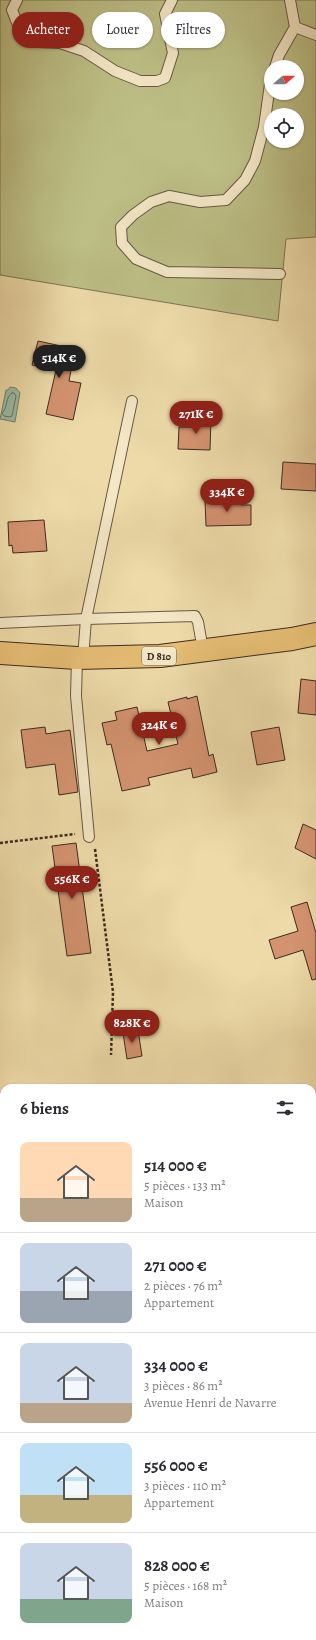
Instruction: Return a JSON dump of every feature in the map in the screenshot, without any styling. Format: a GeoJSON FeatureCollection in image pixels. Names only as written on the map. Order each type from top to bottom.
{"type":"FeatureCollection","features":[{"type":"Feature","properties":{"kind":"main road","name":"D 810"},"geometry":{"type":"LineString","coordinates":[[0,653],[80,658],[160,656],[292,639],[316,634]]}},
{"type":"Feature","properties":{"kind":"lane"},"geometry":{"type":"LineString","coordinates":[[17,0],[12,10],[20,30],[38,42],[60,44],[84,51],[115,71],[140,81],[157,82],[165,78],[173,53],[165,14],[172,0]]}},
{"type":"Feature","properties":{"kind":"lane"},"geometry":{"type":"LineString","coordinates":[[277,60],[295,27],[290,0]]}},
{"type":"Feature","properties":{"kind":"lane"},"geometry":{"type":"LineString","coordinates":[[295,27],[316,35]]}},
{"type":"Feature","properties":{"kind":"lane"},"geometry":{"type":"LineString","coordinates":[[268,100],[264,127],[255,162],[246,180],[226,200],[200,202],[169,196],[151,202],[133,215],[121,227],[122,243],[136,259],[167,272],[280,274]]}},
{"type":"Feature","properties":{"kind":"lane"},"geometry":{"type":"LineString","coordinates":[[89,836],[76,696],[86,619],[132,401]]}},
{"type":"Feature","properties":{"kind":"lane"},"geometry":{"type":"LineString","coordinates":[[0,623],[195,616],[198,622],[203,650]]}},
{"type":"Feature","properties":{"kind":"path"},"geometry":{"type":"LineString","coordinates":[[0,843],[80,834],[89,836],[95,845],[113,992],[111,1055]]}},
{"type":"Feature","properties":{"kind":"green space"},"geometry":{"type":"Polygon","coordinates":[[[0,0],[316,0],[316,237],[286,239],[278,321],[0,275],[0,0]]]}},
{"type":"Feature","properties":{"kind":"water"},"geometry":{"type":"Polygon","coordinates":[[[10,387],[16,388],[20,393],[15,422],[0,419],[6,390],[10,387]]]}},
{"type":"Feature","properties":{"kind":"building"},"geometry":{"type":"Polygon","coordinates":[[[38,341],[75,349],[69,381],[81,383],[73,420],[46,414],[56,370],[32,365],[38,341]]]}},
{"type":"Feature","properties":{"kind":"building"},"geometry":{"type":"Polygon","coordinates":[[[192,418],[211,418],[210,450],[178,449],[179,427],[192,427],[192,418]]]}},
{"type":"Feature","properties":{"kind":"building"},"geometry":{"type":"Polygon","coordinates":[[[283,462],[316,464],[316,491],[281,489],[283,462]]]}},
{"type":"Feature","properties":{"kind":"building"},"geometry":{"type":"Polygon","coordinates":[[[241,499],[241,505],[251,505],[251,525],[206,526],[205,500],[241,499]]]}},
{"type":"Feature","properties":{"kind":"building"},"geometry":{"type":"Polygon","coordinates":[[[44,520],[47,551],[13,553],[12,545],[9,546],[8,522],[44,520]]]}},
{"type":"Feature","properties":{"kind":"building"},"geometry":{"type":"Polygon","coordinates":[[[301,679],[316,681],[316,715],[298,713],[301,679]]]}},
{"type":"Feature","properties":{"kind":"building"},"geometry":{"type":"Polygon","coordinates":[[[197,696],[209,756],[213,754],[217,772],[193,778],[191,768],[148,778],[150,785],[122,791],[111,744],[107,745],[102,723],[117,720],[115,712],[137,707],[147,751],[178,744],[168,702],[197,696]]]}},
{"type":"Feature","properties":{"kind":"building"},"geometry":{"type":"Polygon","coordinates":[[[45,727],[46,734],[70,730],[78,792],[59,795],[55,764],[26,768],[21,730],[45,727]]]}},
{"type":"Feature","properties":{"kind":"building"},"geometry":{"type":"Polygon","coordinates":[[[279,727],[285,760],[257,765],[251,732],[279,727]]]}},
{"type":"Feature","properties":{"kind":"building"},"geometry":{"type":"Polygon","coordinates":[[[303,824],[316,830],[316,859],[295,848],[303,824]]]}},
{"type":"Feature","properties":{"kind":"building"},"geometry":{"type":"Polygon","coordinates":[[[76,843],[91,953],[67,956],[52,846],[76,843]]]}},
{"type":"Feature","properties":{"kind":"building"},"geometry":{"type":"Polygon","coordinates":[[[307,902],[316,933],[316,979],[312,980],[303,950],[275,959],[269,940],[298,931],[291,907],[307,902]]]}},
{"type":"Feature","properties":{"kind":"building"},"geometry":{"type":"Polygon","coordinates":[[[138,1030],[142,1056],[127,1059],[123,1033],[138,1030]]]}}]}
